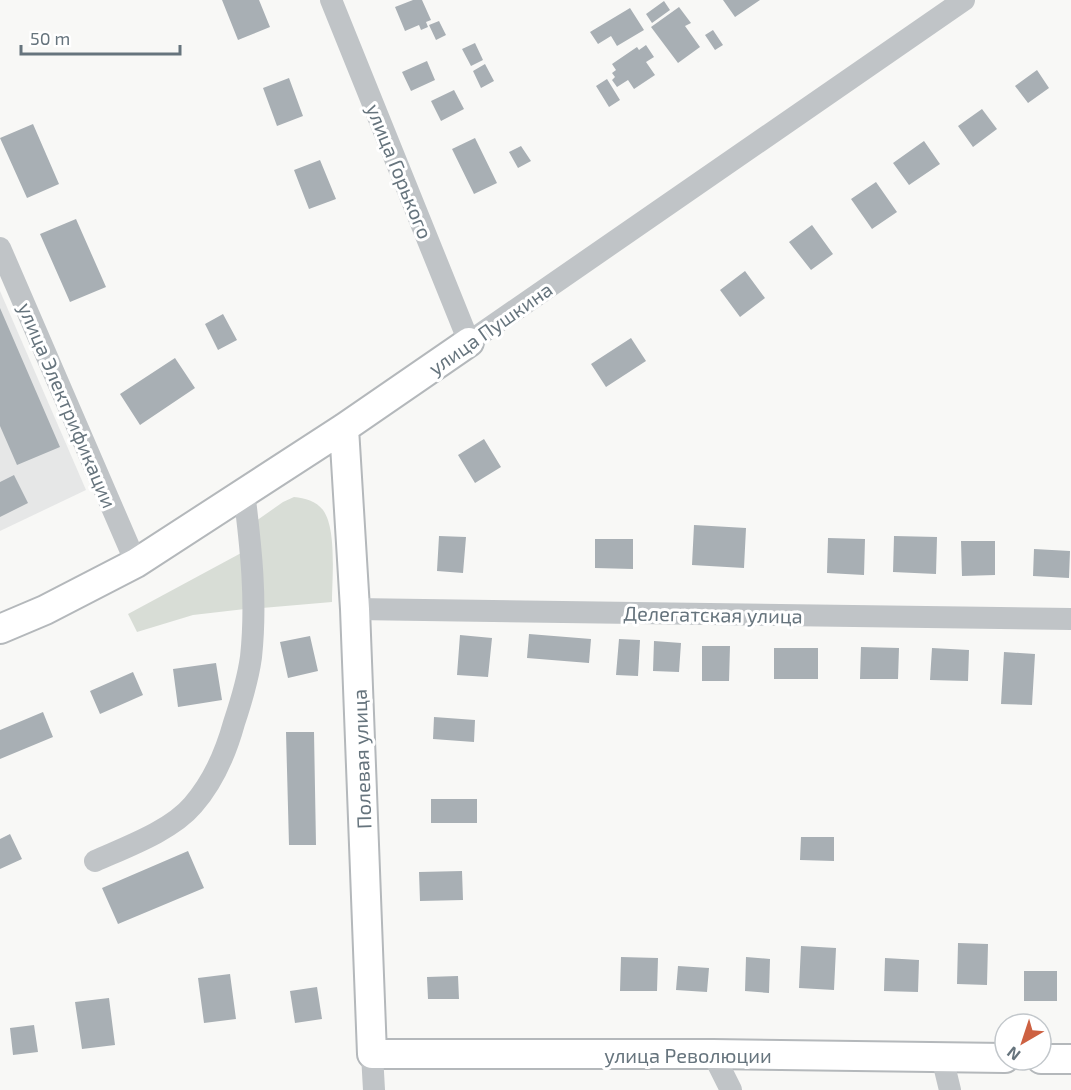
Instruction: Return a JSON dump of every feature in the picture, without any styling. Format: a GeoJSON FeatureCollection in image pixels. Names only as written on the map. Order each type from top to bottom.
{"type":"FeatureCollection","features":[{"type":"Feature","properties":{"kind":"main road","name":"улица Пушкина"},"geometry":{"type":"LineString","coordinates":[[0,629],[45,610],[136,562],[344,428],[469,342]]}},
{"type":"Feature","properties":{"kind":"main road","name":"Полевая улица"},"geometry":{"type":"LineString","coordinates":[[344,428],[355,609],[372,1054]]}},
{"type":"Feature","properties":{"kind":"main road","name":"улица Революции"},"geometry":{"type":"LineString","coordinates":[[372,1054],[713,1054],[993,1058]]}},
{"type":"Feature","properties":{"kind":"main road"},"geometry":{"type":"LineString","coordinates":[[1053,1059],[1071,1059]]}},
{"type":"Feature","properties":{"kind":"street","name":"улица Горького"},"geometry":{"type":"LineString","coordinates":[[330,0],[469,342]]}},
{"type":"Feature","properties":{"kind":"street","name":"улица Пушкина"},"geometry":{"type":"LineString","coordinates":[[469,342],[964,0]]}},
{"type":"Feature","properties":{"kind":"street","name":"улица Электрификации"},"geometry":{"type":"LineString","coordinates":[[0,248],[136,562]]}},
{"type":"Feature","properties":{"kind":"street"},"geometry":{"type":"LineString","coordinates":[[95,861],[164,829],[193,806],[217,769],[231,736],[244,693],[251,657],[254,613],[253,566],[244,492]]}},
{"type":"Feature","properties":{"kind":"street","name":"Делегатская улица"},"geometry":{"type":"LineString","coordinates":[[355,609],[1071,620]]}},
{"type":"Feature","properties":{"kind":"street","name":"Полевая улица"},"geometry":{"type":"LineString","coordinates":[[372,1054],[375,1090]]}},
{"type":"Feature","properties":{"kind":"street"},"geometry":{"type":"LineString","coordinates":[[713,1054],[731,1090]]}},
{"type":"Feature","properties":{"kind":"street"},"geometry":{"type":"LineString","coordinates":[[942,1057],[950,1090]]}},
{"type":"Feature","properties":{"kind":"shaded area"},"geometry":{"type":"Polygon","coordinates":[[[0,291],[86,490],[0,531],[0,291]]]}},
{"type":"Feature","properties":{"kind":"shaded area"},"geometry":{"type":"Polygon","coordinates":[[[294,497],[314,502],[323,510],[327,518],[333,554],[332,602],[262,608],[256,521],[294,497]]]}},
{"type":"Feature","properties":{"kind":"shaded area"},"geometry":{"type":"Polygon","coordinates":[[[243,552],[245,609],[193,615],[137,632],[128,614],[243,552]]]}},
{"type":"Feature","properties":{"kind":"building"},"geometry":{"type":"Polygon","coordinates":[[[222,0],[259,0],[270,27],[238,40],[222,0]]]}},
{"type":"Feature","properties":{"kind":"building"},"geometry":{"type":"Polygon","coordinates":[[[413,0],[422,0],[431,20],[426,22],[428,27],[421,30],[419,25],[405,31],[395,7],[413,0]]]}},
{"type":"Feature","properties":{"kind":"building"},"geometry":{"type":"Polygon","coordinates":[[[723,0],[760,0],[735,17],[723,0]]]}},
{"type":"Feature","properties":{"kind":"building"},"geometry":{"type":"Polygon","coordinates":[[[664,1],[670,10],[652,23],[646,14],[664,1]]]}},
{"type":"Feature","properties":{"kind":"building"},"geometry":{"type":"Polygon","coordinates":[[[679,7],[691,23],[685,26],[700,47],[678,63],[651,27],[679,7]]]}},
{"type":"Feature","properties":{"kind":"building"},"geometry":{"type":"Polygon","coordinates":[[[630,8],[644,30],[617,46],[611,36],[598,44],[590,32],[630,8]]]}},
{"type":"Feature","properties":{"kind":"building"},"geometry":{"type":"Polygon","coordinates":[[[439,21],[446,35],[436,40],[429,25],[439,21]]]}},
{"type":"Feature","properties":{"kind":"building"},"geometry":{"type":"Polygon","coordinates":[[[713,30],[723,45],[715,50],[705,35],[713,30]]]}},
{"type":"Feature","properties":{"kind":"building"},"geometry":{"type":"Polygon","coordinates":[[[475,43],[483,60],[471,66],[462,49],[475,43]]]}},
{"type":"Feature","properties":{"kind":"building"},"geometry":{"type":"Polygon","coordinates":[[[646,45],[654,57],[646,62],[655,75],[634,89],[628,80],[617,87],[612,80],[615,77],[612,73],[616,70],[612,64],[637,47],[639,50],[646,45]]]}},
{"type":"Feature","properties":{"kind":"building"},"geometry":{"type":"Polygon","coordinates":[[[427,61],[435,80],[411,91],[402,72],[427,61]]]}},
{"type":"Feature","properties":{"kind":"building"},"geometry":{"type":"Polygon","coordinates":[[[485,64],[494,81],[481,88],[473,71],[485,64]]]}},
{"type":"Feature","properties":{"kind":"building"},"geometry":{"type":"Polygon","coordinates":[[[1037,70],[1049,88],[1028,103],[1015,86],[1037,70]]]}},
{"type":"Feature","properties":{"kind":"building"},"geometry":{"type":"Polygon","coordinates":[[[289,78],[303,116],[277,126],[263,88],[289,78]]]}},
{"type":"Feature","properties":{"kind":"building"},"geometry":{"type":"Polygon","coordinates":[[[607,79],[620,100],[609,107],[596,86],[607,79]]]}},
{"type":"Feature","properties":{"kind":"building"},"geometry":{"type":"Polygon","coordinates":[[[454,90],[464,109],[441,121],[431,101],[454,90]]]}},
{"type":"Feature","properties":{"kind":"building"},"geometry":{"type":"Polygon","coordinates":[[[982,109],[997,129],[973,147],[958,126],[982,109]]]}},
{"type":"Feature","properties":{"kind":"building"},"geometry":{"type":"Polygon","coordinates":[[[33,124],[59,184],[27,198],[0,138],[33,124]]]}},
{"type":"Feature","properties":{"kind":"building"},"geometry":{"type":"Polygon","coordinates":[[[475,138],[497,183],[474,194],[452,149],[475,138]]]}},
{"type":"Feature","properties":{"kind":"building"},"geometry":{"type":"Polygon","coordinates":[[[924,141],[940,164],[909,185],[893,163],[924,141]]]}},
{"type":"Feature","properties":{"kind":"building"},"geometry":{"type":"Polygon","coordinates":[[[521,146],[531,161],[518,168],[509,152],[521,146]]]}},
{"type":"Feature","properties":{"kind":"building"},"geometry":{"type":"Polygon","coordinates":[[[320,160],[336,199],[309,209],[294,170],[320,160]]]}},
{"type":"Feature","properties":{"kind":"building"},"geometry":{"type":"Polygon","coordinates":[[[876,182],[897,212],[872,229],[851,199],[876,182]]]}},
{"type":"Feature","properties":{"kind":"building"},"geometry":{"type":"Polygon","coordinates":[[[76,219],[106,287],[70,302],[40,234],[76,219]]]}},
{"type":"Feature","properties":{"kind":"building"},"geometry":{"type":"Polygon","coordinates":[[[812,225],[833,254],[811,270],[789,242],[812,225]]]}},
{"type":"Feature","properties":{"kind":"building"},"geometry":{"type":"Polygon","coordinates":[[[745,271],[765,298],[740,317],[720,290],[745,271]]]}},
{"type":"Feature","properties":{"kind":"building"},"geometry":{"type":"Polygon","coordinates":[[[0,308],[60,447],[17,465],[0,426],[0,308]]]}},
{"type":"Feature","properties":{"kind":"building"},"geometry":{"type":"Polygon","coordinates":[[[223,314],[237,340],[218,350],[205,324],[223,314]]]}},
{"type":"Feature","properties":{"kind":"building"},"geometry":{"type":"Polygon","coordinates":[[[631,338],[646,361],[606,387],[591,364],[631,338]]]}},
{"type":"Feature","properties":{"kind":"building"},"geometry":{"type":"Polygon","coordinates":[[[175,358],[195,388],[140,425],[120,394],[175,358]]]}},
{"type":"Feature","properties":{"kind":"building"},"geometry":{"type":"Polygon","coordinates":[[[484,439],[501,467],[475,483],[458,455],[484,439]]]}},
{"type":"Feature","properties":{"kind":"building"},"geometry":{"type":"Polygon","coordinates":[[[14,475],[28,503],[0,517],[0,482],[14,475]]]}},
{"type":"Feature","properties":{"kind":"building"},"geometry":{"type":"Polygon","coordinates":[[[694,525],[746,528],[744,568],[692,565],[694,525]]]}},
{"type":"Feature","properties":{"kind":"building"},"geometry":{"type":"Polygon","coordinates":[[[439,536],[466,537],[463,573],[437,571],[439,536]]]}},
{"type":"Feature","properties":{"kind":"building"},"geometry":{"type":"Polygon","coordinates":[[[894,536],[937,537],[936,574],[893,572],[894,536]]]}},
{"type":"Feature","properties":{"kind":"building"},"geometry":{"type":"Polygon","coordinates":[[[828,538],[865,539],[864,575],[827,573],[828,538]]]}},
{"type":"Feature","properties":{"kind":"building"},"geometry":{"type":"Polygon","coordinates":[[[595,539],[633,539],[633,569],[595,568],[595,539]]]}},
{"type":"Feature","properties":{"kind":"building"},"geometry":{"type":"Polygon","coordinates":[[[961,541],[995,541],[995,575],[962,576],[961,541]]]}},
{"type":"Feature","properties":{"kind":"building"},"geometry":{"type":"Polygon","coordinates":[[[1034,549],[1070,551],[1069,578],[1033,576],[1034,549]]]}},
{"type":"Feature","properties":{"kind":"building"},"geometry":{"type":"Polygon","coordinates":[[[529,634],[591,639],[589,663],[527,658],[529,634]]]}},
{"type":"Feature","properties":{"kind":"building"},"geometry":{"type":"Polygon","coordinates":[[[460,635],[492,638],[488,677],[457,675],[460,635]]]}},
{"type":"Feature","properties":{"kind":"building"},"geometry":{"type":"Polygon","coordinates":[[[310,636],[318,671],[288,678],[280,642],[310,636]]]}},
{"type":"Feature","properties":{"kind":"building"},"geometry":{"type":"Polygon","coordinates":[[[619,639],[640,640],[638,676],[616,675],[619,639]]]}},
{"type":"Feature","properties":{"kind":"building"},"geometry":{"type":"Polygon","coordinates":[[[654,641],[681,643],[679,672],[653,671],[654,641]]]}},
{"type":"Feature","properties":{"kind":"building"},"geometry":{"type":"Polygon","coordinates":[[[702,646],[730,646],[729,681],[702,681],[702,646]]]}},
{"type":"Feature","properties":{"kind":"building"},"geometry":{"type":"Polygon","coordinates":[[[861,647],[899,648],[898,679],[860,679],[861,647]]]}},
{"type":"Feature","properties":{"kind":"building"},"geometry":{"type":"Polygon","coordinates":[[[774,648],[818,648],[818,679],[774,679],[774,648]]]}},
{"type":"Feature","properties":{"kind":"building"},"geometry":{"type":"Polygon","coordinates":[[[932,648],[969,650],[968,681],[930,680],[932,648]]]}},
{"type":"Feature","properties":{"kind":"building"},"geometry":{"type":"Polygon","coordinates":[[[1004,652],[1035,654],[1032,705],[1001,704],[1004,652]]]}},
{"type":"Feature","properties":{"kind":"building"},"geometry":{"type":"Polygon","coordinates":[[[216,663],[222,700],[178,707],[173,669],[216,663]]]}},
{"type":"Feature","properties":{"kind":"building"},"geometry":{"type":"Polygon","coordinates":[[[133,672],[143,695],[100,714],[90,691],[133,672]]]}},
{"type":"Feature","properties":{"kind":"building"},"geometry":{"type":"Polygon","coordinates":[[[43,712],[53,737],[0,759],[0,730],[43,712]]]}},
{"type":"Feature","properties":{"kind":"building"},"geometry":{"type":"Polygon","coordinates":[[[434,717],[475,720],[474,742],[433,739],[434,717]]]}},
{"type":"Feature","properties":{"kind":"building"},"geometry":{"type":"Polygon","coordinates":[[[286,732],[314,732],[316,845],[289,845],[286,732]]]}},
{"type":"Feature","properties":{"kind":"building"},"geometry":{"type":"Polygon","coordinates":[[[431,799],[477,799],[477,823],[431,823],[431,799]]]}},
{"type":"Feature","properties":{"kind":"building"},"geometry":{"type":"Polygon","coordinates":[[[10,834],[22,859],[0,869],[0,839],[10,834]]]}},
{"type":"Feature","properties":{"kind":"building"},"geometry":{"type":"Polygon","coordinates":[[[801,837],[834,837],[834,861],[800,860],[801,837]]]}},
{"type":"Feature","properties":{"kind":"building"},"geometry":{"type":"Polygon","coordinates":[[[188,851],[204,888],[118,924],[102,888],[188,851]]]}},
{"type":"Feature","properties":{"kind":"building"},"geometry":{"type":"Polygon","coordinates":[[[462,871],[463,900],[420,901],[419,872],[462,871]]]}},
{"type":"Feature","properties":{"kind":"building"},"geometry":{"type":"Polygon","coordinates":[[[958,943],[988,944],[987,985],[957,984],[958,943]]]}},
{"type":"Feature","properties":{"kind":"building"},"geometry":{"type":"Polygon","coordinates":[[[801,946],[836,948],[834,990],[799,988],[801,946]]]}},
{"type":"Feature","properties":{"kind":"building"},"geometry":{"type":"Polygon","coordinates":[[[621,957],[658,958],[657,991],[620,991],[621,957]]]}},
{"type":"Feature","properties":{"kind":"building"},"geometry":{"type":"Polygon","coordinates":[[[746,957],[770,959],[769,993],[745,991],[746,957]]]}},
{"type":"Feature","properties":{"kind":"building"},"geometry":{"type":"Polygon","coordinates":[[[885,958],[919,960],[918,992],[884,991],[885,958]]]}},
{"type":"Feature","properties":{"kind":"building"},"geometry":{"type":"Polygon","coordinates":[[[678,966],[709,968],[707,992],[676,990],[678,966]]]}},
{"type":"Feature","properties":{"kind":"building"},"geometry":{"type":"Polygon","coordinates":[[[1024,971],[1057,971],[1057,1001],[1024,1001],[1024,971]]]}},
{"type":"Feature","properties":{"kind":"building"},"geometry":{"type":"Polygon","coordinates":[[[230,974],[236,1019],[204,1023],[198,978],[230,974]]]}},
{"type":"Feature","properties":{"kind":"building"},"geometry":{"type":"Polygon","coordinates":[[[458,976],[459,999],[428,999],[427,977],[458,976]]]}},
{"type":"Feature","properties":{"kind":"building"},"geometry":{"type":"Polygon","coordinates":[[[317,987],[322,1019],[295,1023],[290,991],[317,987]]]}},
{"type":"Feature","properties":{"kind":"building"},"geometry":{"type":"Polygon","coordinates":[[[109,998],[115,1045],[82,1049],[75,1002],[109,998]]]}},
{"type":"Feature","properties":{"kind":"building"},"geometry":{"type":"Polygon","coordinates":[[[34,1025],[38,1052],[13,1055],[10,1028],[34,1025]]]}}]}
